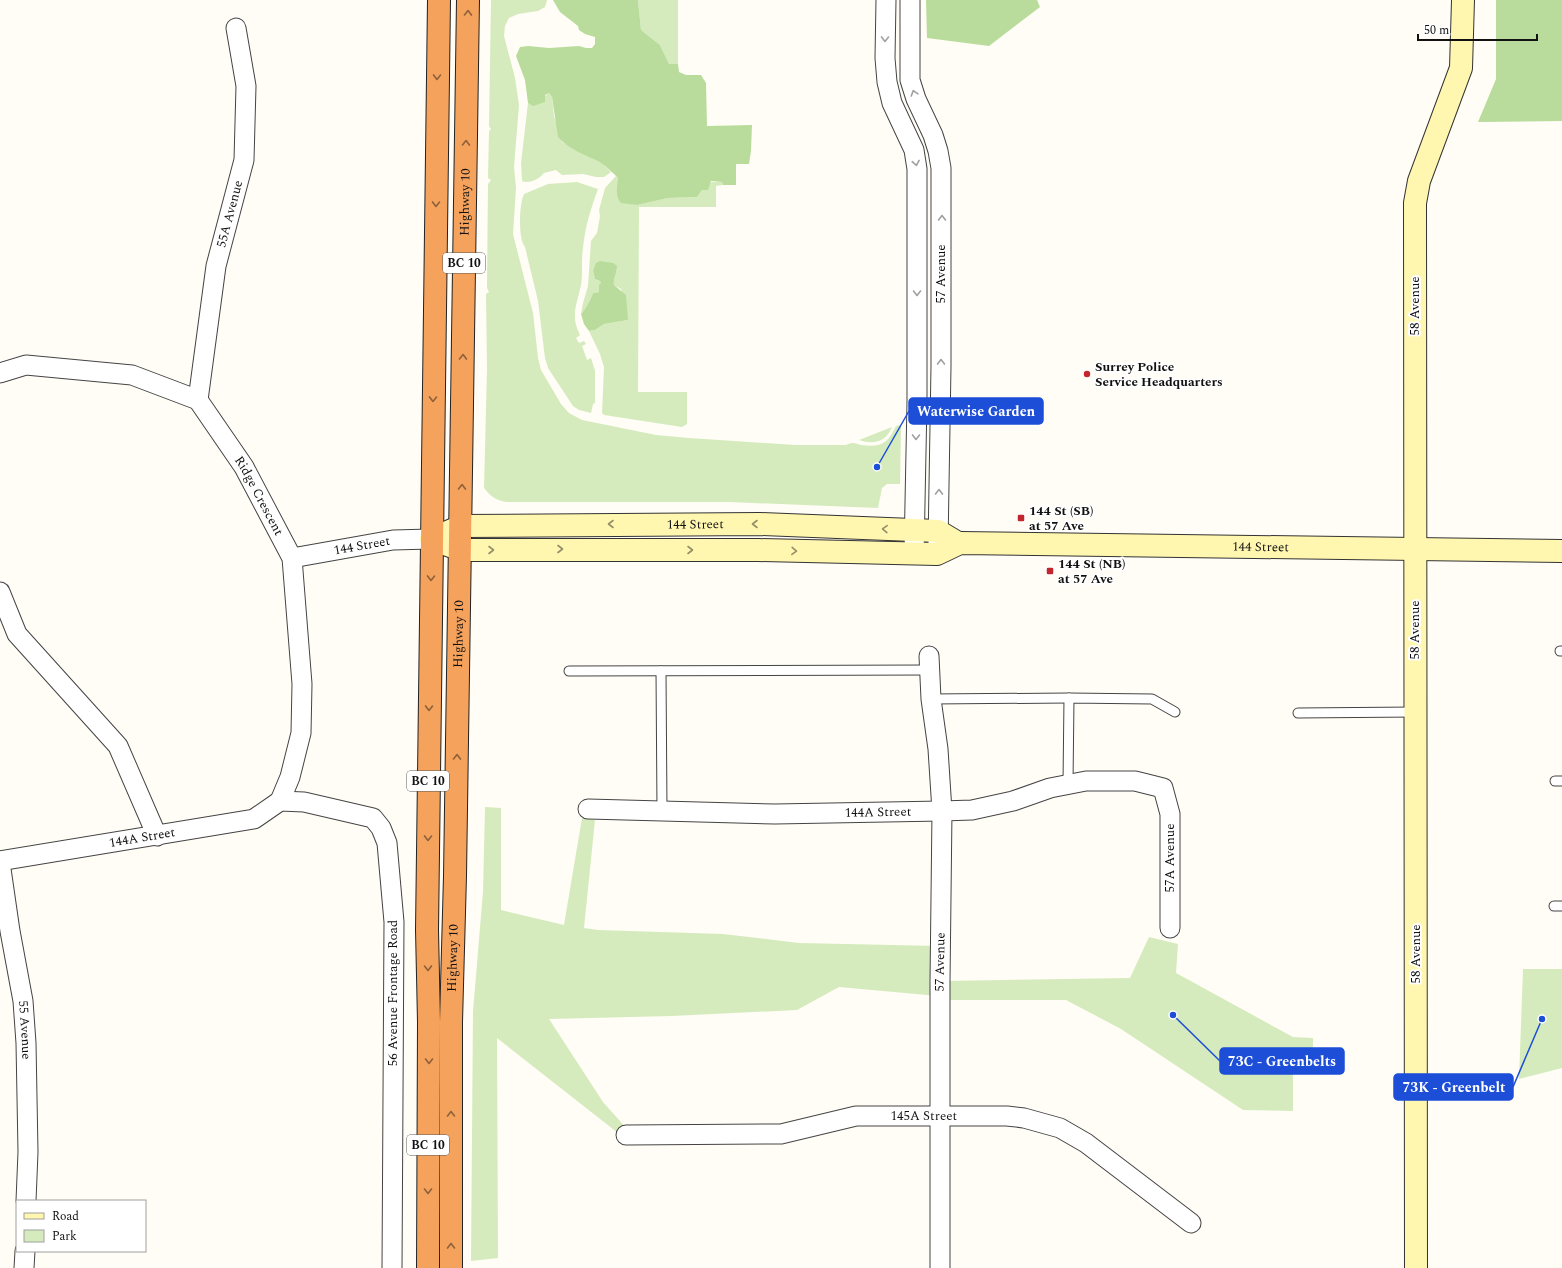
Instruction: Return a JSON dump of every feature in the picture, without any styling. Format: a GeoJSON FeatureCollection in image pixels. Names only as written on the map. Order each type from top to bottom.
{"type":"FeatureCollection","features":[{"type":"Feature","properties":{"kind":"highway","name":"Highway 10"},"geometry":{"type":"LineString","coordinates":[[428,1268],[429,1022],[427,922],[439,0]]}},
{"type":"Feature","properties":{"kind":"highway","name":"Highway 10"},"geometry":{"type":"LineString","coordinates":[[451,1268],[451,1022],[456,862],[468,0]]}},
{"type":"Feature","properties":{"kind":"main road","name":"58 Avenue"},"geometry":{"type":"LineString","coordinates":[[1416,1268],[1415,204],[1419,181],[1462,60],[1463,0]]}},
{"type":"Feature","properties":{"kind":"main road","name":"144 Street"},"geometry":{"type":"LineString","coordinates":[[431,539],[461,526],[760,524],[938,531],[958,543]]}},
{"type":"Feature","properties":{"kind":"main road","name":"144 Street"},"geometry":{"type":"LineString","coordinates":[[431,539],[460,550],[758,550],[937,554],[958,543],[1562,551]]}},
{"type":"Feature","properties":{"kind":"street","name":"57 Avenue"},"geometry":{"type":"LineString","coordinates":[[886,0],[887,82],[892,103],[914,150],[917,169],[917,401],[914,554]]}},
{"type":"Feature","properties":{"kind":"street","name":"57 Avenue"},"geometry":{"type":"LineString","coordinates":[[910,0],[910,80],[916,99],[933,135],[941,168],[941,366],[937,554]]}},
{"type":"Feature","properties":{"kind":"street","name":"55A Avenue"},"geometry":{"type":"LineString","coordinates":[[198,400],[216,266],[244,160],[246,86],[236,28]]}},
{"type":"Feature","properties":{"kind":"street"},"geometry":{"type":"LineString","coordinates":[[0,373],[26,364],[132,376],[198,400]]}},
{"type":"Feature","properties":{"kind":"street","name":"Ridge Crescent"},"geometry":{"type":"LineString","coordinates":[[198,400],[244,467],[292,558],[302,684],[301,733],[290,777],[280,802]]}},
{"type":"Feature","properties":{"kind":"street","name":"144 Street"},"geometry":{"type":"LineString","coordinates":[[292,558],[393,540],[431,539]]}},
{"type":"Feature","properties":{"kind":"street"},"geometry":{"type":"LineString","coordinates":[[0,592],[17,634],[118,746],[157,836]]}},
{"type":"Feature","properties":{"kind":"street","name":"57 Avenue"},"geometry":{"type":"LineString","coordinates":[[929,663],[931,699],[938,749],[942,811],[940,1268]]}},
{"type":"Feature","properties":{"kind":"street","name":"144A Street"},"geometry":{"type":"LineString","coordinates":[[588,809],[775,814],[942,811],[979,808],[1014,801],[1050,788],[1086,781],[1134,781],[1163,788]]}},
{"type":"Feature","properties":{"kind":"street","name":"57A Avenue"},"geometry":{"type":"LineString","coordinates":[[1163,788],[1170,814],[1170,928]]}},
{"type":"Feature","properties":{"kind":"street","name":"144A Street"},"geometry":{"type":"LineString","coordinates":[[0,862],[254,819],[280,802]]}},
{"type":"Feature","properties":{"kind":"street","name":"56 Avenue Frontage Road"},"geometry":{"type":"LineString","coordinates":[[280,802],[304,802],[373,818],[381,828],[387,843],[394,922],[392,1268]]}},
{"type":"Feature","properties":{"kind":"street","name":"55 Avenue"},"geometry":{"type":"LineString","coordinates":[[0,862],[10,931],[23,1001],[26,1042],[26,1200]]}},
{"type":"Feature","properties":{"kind":"street","name":"145A Street"},"geometry":{"type":"LineString","coordinates":[[626,1135],[781,1134],[856,1116],[1007,1116],[1024,1118],[1060,1128],[1086,1143],[1191,1223]]}},
{"type":"Feature","properties":{"kind":"street"},"geometry":{"type":"LineString","coordinates":[[24,1268],[25,1252]]}},
{"type":"Feature","properties":{"kind":"lane"},"geometry":{"type":"LineString","coordinates":[[569,671],[662,671],[929,663]]}},
{"type":"Feature","properties":{"kind":"lane"},"geometry":{"type":"LineString","coordinates":[[662,671],[662,811]]}},
{"type":"Feature","properties":{"kind":"lane"},"geometry":{"type":"LineString","coordinates":[[1068,784],[1069,698]]}},
{"type":"Feature","properties":{"kind":"lane"},"geometry":{"type":"LineString","coordinates":[[931,699],[1152,699],[1175,712]]}},
{"type":"Feature","properties":{"kind":"lane"},"geometry":{"type":"LineString","coordinates":[[1298,713],[1415,712]]}},
{"type":"Feature","properties":{"kind":"green space"},"geometry":{"type":"Polygon","coordinates":[[[491,0],[547,0],[545,7],[538,11],[518,14],[509,18],[505,26],[504,36],[515,78],[519,105],[514,167],[516,188],[513,234],[533,313],[538,358],[541,370],[561,404],[569,413],[582,420],[656,435],[795,445],[846,445],[854,443],[874,446],[887,440],[896,426],[901,425],[900,484],[887,484],[882,488],[878,508],[729,502],[507,502],[494,498],[484,488],[487,369],[486,294],[489,292],[487,288],[488,184],[491,180],[488,178],[489,131],[491,129],[489,126],[491,0]]]}},
{"type":"Feature","properties":{"kind":"green space"},"geometry":{"type":"Polygon","coordinates":[[[553,0],[638,0],[641,30],[660,45],[669,64],[678,64],[679,72],[686,75],[701,75],[706,83],[707,126],[752,125],[749,164],[736,164],[736,185],[723,185],[722,182],[711,181],[708,190],[702,190],[697,197],[668,198],[637,205],[621,203],[617,194],[618,178],[601,163],[573,149],[562,142],[558,137],[552,97],[549,93],[545,95],[545,102],[533,106],[528,103],[525,80],[516,56],[520,47],[528,46],[549,48],[579,46],[592,48],[595,44],[595,37],[585,34],[579,30],[578,26],[560,12],[553,0]]]}},
{"type":"Feature","properties":{"kind":"green space"},"geometry":{"type":"Polygon","coordinates":[[[638,0],[678,0],[678,64],[669,64],[660,45],[641,30],[638,0]]]}},
{"type":"Feature","properties":{"kind":"green space"},"geometry":{"type":"Polygon","coordinates":[[[926,0],[1037,0],[1040,7],[989,46],[927,38],[926,0]]]}},
{"type":"Feature","properties":{"kind":"green space"},"geometry":{"type":"Polygon","coordinates":[[[1496,0],[1562,0],[1562,121],[1478,122],[1496,79],[1496,0]]]}},
{"type":"Feature","properties":{"kind":"green space"},"geometry":{"type":"Polygon","coordinates":[[[549,93],[552,97],[554,116],[562,142],[603,164],[611,172],[604,177],[596,177],[583,174],[562,175],[556,170],[544,173],[537,179],[531,181],[522,181],[521,163],[528,103],[533,105],[549,93]]]}},
{"type":"Feature","properties":{"kind":"green space"},"geometry":{"type":"Polygon","coordinates":[[[616,176],[618,178],[617,192],[636,205],[668,198],[697,197],[711,182],[722,182],[723,185],[716,186],[716,207],[639,207],[638,392],[687,392],[687,424],[682,427],[604,415],[602,413],[604,367],[600,354],[589,331],[595,330],[604,324],[628,320],[621,289],[614,285],[617,266],[593,271],[595,279],[601,283],[599,292],[593,293],[581,314],[588,286],[591,241],[597,233],[600,216],[599,210],[605,188],[616,176]]]}},
{"type":"Feature","properties":{"kind":"green space"},"geometry":{"type":"Polygon","coordinates":[[[577,182],[598,189],[585,233],[582,253],[582,280],[575,310],[575,322],[580,335],[576,338],[579,343],[584,341],[586,344],[582,346],[587,360],[591,358],[595,371],[595,403],[593,404],[591,413],[579,410],[573,406],[548,368],[545,358],[538,301],[520,229],[521,205],[524,194],[548,184],[577,182]]]}},
{"type":"Feature","properties":{"kind":"green space"},"geometry":{"type":"Polygon","coordinates":[[[600,261],[613,263],[617,266],[614,285],[626,295],[628,320],[604,324],[595,330],[589,331],[584,324],[581,314],[593,293],[599,292],[599,285],[601,283],[595,279],[593,271],[596,263],[600,261]]]}},
{"type":"Feature","properties":{"kind":"green space"},"geometry":{"type":"Polygon","coordinates":[[[892,427],[886,436],[879,441],[870,442],[859,440],[892,427]]]}},
{"type":"Feature","properties":{"kind":"green space"},"geometry":{"type":"Polygon","coordinates":[[[485,807],[501,808],[501,910],[564,925],[582,818],[595,820],[584,928],[598,930],[723,934],[799,943],[938,946],[938,996],[839,987],[797,1010],[672,1016],[549,1019],[603,1102],[627,1129],[618,1133],[497,1038],[498,1258],[471,1261],[473,1011],[483,892],[485,807]]]}},
{"type":"Feature","properties":{"kind":"green space"},"geometry":{"type":"Polygon","coordinates":[[[1149,937],[1178,944],[1176,973],[1293,1037],[1313,1038],[1313,1047],[1293,1067],[1293,1111],[1243,1110],[1121,1029],[1066,1000],[945,1000],[945,981],[1130,978],[1149,937]]]}},
{"type":"Feature","properties":{"kind":"green space"},"geometry":{"type":"Polygon","coordinates":[[[1523,969],[1562,969],[1562,1068],[1519,1079],[1523,969]]]}},
{"type":"Feature","properties":{"kind":"place","name":"Surrey Police Service Headquarters"},"geometry":{"type":"Point","coordinates":[1087,374]}},
{"type":"Feature","properties":{"kind":"place","name":"Waterwise Garden"},"geometry":{"type":"Point","coordinates":[877,467]}},
{"type":"Feature","properties":{"kind":"place","name":"144 St (SB) at 57 Ave"},"geometry":{"type":"Point","coordinates":[1021,518]}},
{"type":"Feature","properties":{"kind":"place","name":"144 St (NB) at 57 Ave"},"geometry":{"type":"Point","coordinates":[1050,571]}},
{"type":"Feature","properties":{"kind":"place","name":"73C - Greenbelts"},"geometry":{"type":"Point","coordinates":[1173,1015]}},
{"type":"Feature","properties":{"kind":"place","name":"73K - Greenbelt"},"geometry":{"type":"Point","coordinates":[1542,1019]}}]}
